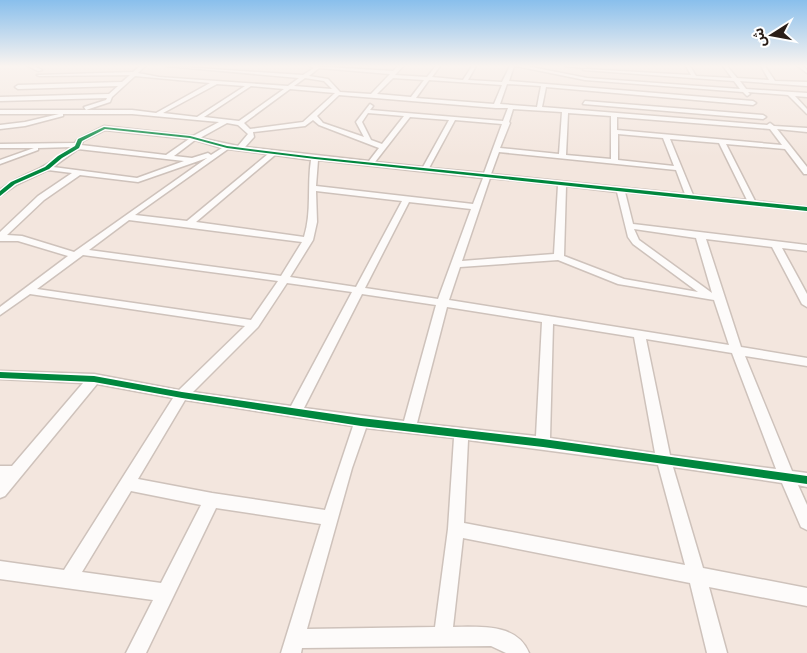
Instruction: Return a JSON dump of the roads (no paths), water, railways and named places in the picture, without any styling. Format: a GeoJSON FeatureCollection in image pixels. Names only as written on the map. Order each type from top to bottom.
{"type":"FeatureCollection","features":[{"type":"Feature","properties":{"kind":"street"},"geometry":{"type":"LineString","coordinates":[[158,114],[190,96]]}},
{"type":"Feature","properties":{"kind":"street"},"geometry":{"type":"LineString","coordinates":[[199,118],[232,96]]}},
{"type":"Feature","properties":{"kind":"street"},"geometry":{"type":"LineString","coordinates":[[240,123],[275,96]]}},
{"type":"Feature","properties":{"kind":"street"},"geometry":{"type":"LineString","coordinates":[[249,131],[302,125],[314,117],[333,96]]}},
{"type":"Feature","properties":{"kind":"street"},"geometry":{"type":"LineString","coordinates":[[368,139],[359,122],[376,96]]}},
{"type":"Feature","properties":{"kind":"street"},"geometry":{"type":"LineString","coordinates":[[382,96],[807,130]]}},
{"type":"Feature","properties":{"kind":"street"},"geometry":{"type":"LineString","coordinates":[[496,106],[499,96]]}},
{"type":"Feature","properties":{"kind":"street"},"geometry":{"type":"LineString","coordinates":[[539,109],[542,96]]}},
{"type":"Feature","properties":{"kind":"street"},"geometry":{"type":"LineString","coordinates":[[585,112],[586,96]]}},
{"type":"Feature","properties":{"kind":"street"},"geometry":{"type":"LineString","coordinates":[[663,96],[670,118]]}},
{"type":"Feature","properties":{"kind":"street"},"geometry":{"type":"LineString","coordinates":[[669,96],[753,103]]}},
{"type":"Feature","properties":{"kind":"street"},"geometry":{"type":"LineString","coordinates":[[727,96],[730,101]]}},
{"type":"Feature","properties":{"kind":"street"},"geometry":{"type":"LineString","coordinates":[[748,96],[807,172]]}},
{"type":"Feature","properties":{"kind":"street"},"geometry":{"type":"LineString","coordinates":[[792,96],[807,112]]}},
{"type":"Feature","properties":{"kind":"street"},"geometry":{"type":"LineString","coordinates":[[109,98],[112,112]]}},
{"type":"Feature","properties":{"kind":"street"},"geometry":{"type":"LineString","coordinates":[[0,99],[109,98]]}},
{"type":"Feature","properties":{"kind":"street"},"geometry":{"type":"LineString","coordinates":[[0,127],[25,124],[75,111],[109,98]]}},
{"type":"Feature","properties":{"kind":"street"},"geometry":{"type":"LineString","coordinates":[[586,103],[763,117]]}},
{"type":"Feature","properties":{"kind":"street"},"geometry":{"type":"LineString","coordinates":[[466,119],[475,104]]}},
{"type":"Feature","properties":{"kind":"street"},"geometry":{"type":"LineString","coordinates":[[409,427],[442,304],[512,107]]}},
{"type":"Feature","properties":{"kind":"street"},"geometry":{"type":"LineString","coordinates":[[366,111],[507,123]]}},
{"type":"Feature","properties":{"kind":"street"},"geometry":{"type":"LineString","coordinates":[[562,157],[565,111]]}},
{"type":"Feature","properties":{"kind":"street"},"geometry":{"type":"LineString","coordinates":[[0,112],[112,112],[158,114],[228,121],[240,123],[249,131],[251,137],[239,149]]}},
{"type":"Feature","properties":{"kind":"street"},"geometry":{"type":"LineString","coordinates":[[614,114],[616,132],[615,162]]}},
{"type":"Feature","properties":{"kind":"street"},"geometry":{"type":"LineString","coordinates":[[372,163],[408,115]]}},
{"type":"Feature","properties":{"kind":"street"},"geometry":{"type":"LineString","coordinates":[[314,117],[321,124],[368,139],[384,147]]}},
{"type":"Feature","properties":{"kind":"street"},"geometry":{"type":"LineString","coordinates":[[425,169],[453,118]]}},
{"type":"Feature","properties":{"kind":"street"},"geometry":{"type":"LineString","coordinates":[[168,157],[194,138],[228,121]]}},
{"type":"Feature","properties":{"kind":"street"},"geometry":{"type":"LineString","coordinates":[[0,194],[4,186],[47,168],[77,146],[80,140],[103,128],[194,138],[239,149],[315,158],[807,209]]}},
{"type":"Feature","properties":{"kind":"street"},"geometry":{"type":"LineString","coordinates":[[616,132],[787,147]]}},
{"type":"Feature","properties":{"kind":"street"},"geometry":{"type":"LineString","coordinates":[[666,137],[690,197]]}},
{"type":"Feature","properties":{"kind":"street"},"geometry":{"type":"LineString","coordinates":[[722,142],[752,203]]}},
{"type":"Feature","properties":{"kind":"street"},"geometry":{"type":"LineString","coordinates":[[0,162],[26,152],[56,145]]}},
{"type":"Feature","properties":{"kind":"street"},"geometry":{"type":"LineString","coordinates":[[0,146],[77,146],[193,160]]}},
{"type":"Feature","properties":{"kind":"street"},"geometry":{"type":"LineString","coordinates":[[0,312],[127,217],[227,147]]}},
{"type":"Feature","properties":{"kind":"street"},"geometry":{"type":"LineString","coordinates":[[497,150],[677,168]]}},
{"type":"Feature","properties":{"kind":"street"},"geometry":{"type":"LineString","coordinates":[[189,224],[273,153]]}},
{"type":"Feature","properties":{"kind":"street"},"geometry":{"type":"LineString","coordinates":[[47,168],[138,180],[193,160],[218,154]]}},
{"type":"Feature","properties":{"kind":"street"},"geometry":{"type":"LineString","coordinates":[[69,578],[182,395],[254,324],[308,240],[313,222],[312,169],[315,158]]}},
{"type":"Feature","properties":{"kind":"street"},"geometry":{"type":"LineString","coordinates":[[0,238],[40,198],[77,172]]}},
{"type":"Feature","properties":{"kind":"street"},"geometry":{"type":"LineString","coordinates":[[560,257],[562,183]]}},
{"type":"Feature","properties":{"kind":"street"},"geometry":{"type":"LineString","coordinates":[[313,188],[475,207]]}},
{"type":"Feature","properties":{"kind":"street"},"geometry":{"type":"LineString","coordinates":[[620,189],[632,237],[639,245],[720,305]]}},
{"type":"Feature","properties":{"kind":"street"},"geometry":{"type":"LineString","coordinates":[[295,412],[407,198]]}},
{"type":"Feature","properties":{"kind":"street"},"geometry":{"type":"LineString","coordinates":[[127,217],[308,240]]}},
{"type":"Feature","properties":{"kind":"street"},"geometry":{"type":"LineString","coordinates":[[630,226],[807,248]]}},
{"type":"Feature","properties":{"kind":"street"},"geometry":{"type":"LineString","coordinates":[[700,236],[720,305],[736,350],[786,477],[807,522]]}},
{"type":"Feature","properties":{"kind":"street"},"geometry":{"type":"LineString","coordinates":[[0,238],[19,238],[80,254],[284,280],[548,319],[807,362]]}},
{"type":"Feature","properties":{"kind":"street"},"geometry":{"type":"LineString","coordinates":[[776,244],[807,304]]}},
{"type":"Feature","properties":{"kind":"street"},"geometry":{"type":"LineString","coordinates":[[457,264],[560,257],[622,282],[711,298]]}},
{"type":"Feature","properties":{"kind":"street"},"geometry":{"type":"LineString","coordinates":[[28,291],[254,324]]}},
{"type":"Feature","properties":{"kind":"street"},"geometry":{"type":"LineString","coordinates":[[543,443],[548,319]]}},
{"type":"Feature","properties":{"kind":"street"},"geometry":{"type":"LineString","coordinates":[[639,333],[664,462],[698,576],[717,653]]}},
{"type":"Feature","properties":{"kind":"street"},"geometry":{"type":"LineString","coordinates":[[0,375],[94,379],[182,395],[361,422],[543,443],[664,462],[807,480]]}},
{"type":"Feature","properties":{"kind":"street"},"geometry":{"type":"LineString","coordinates":[[0,491],[94,379]]}},
{"type":"Feature","properties":{"kind":"street"},"geometry":{"type":"LineString","coordinates":[[361,422],[330,518],[293,646],[443,635],[492,636],[512,645],[519,653]]}},
{"type":"Feature","properties":{"kind":"street"},"geometry":{"type":"LineString","coordinates":[[443,635],[456,529],[461,434]]}},
{"type":"Feature","properties":{"kind":"street"},"geometry":{"type":"LineString","coordinates":[[0,472],[15,473]]}},
{"type":"Feature","properties":{"kind":"street"},"geometry":{"type":"LineString","coordinates":[[128,484],[212,500],[330,518]]}},
{"type":"Feature","properties":{"kind":"street"},"geometry":{"type":"LineString","coordinates":[[136,653],[212,500]]}},
{"type":"Feature","properties":{"kind":"street"},"geometry":{"type":"LineString","coordinates":[[456,529],[807,597]]}},
{"type":"Feature","properties":{"kind":"street"},"geometry":{"type":"LineString","coordinates":[[0,570],[167,593]]}}]}
